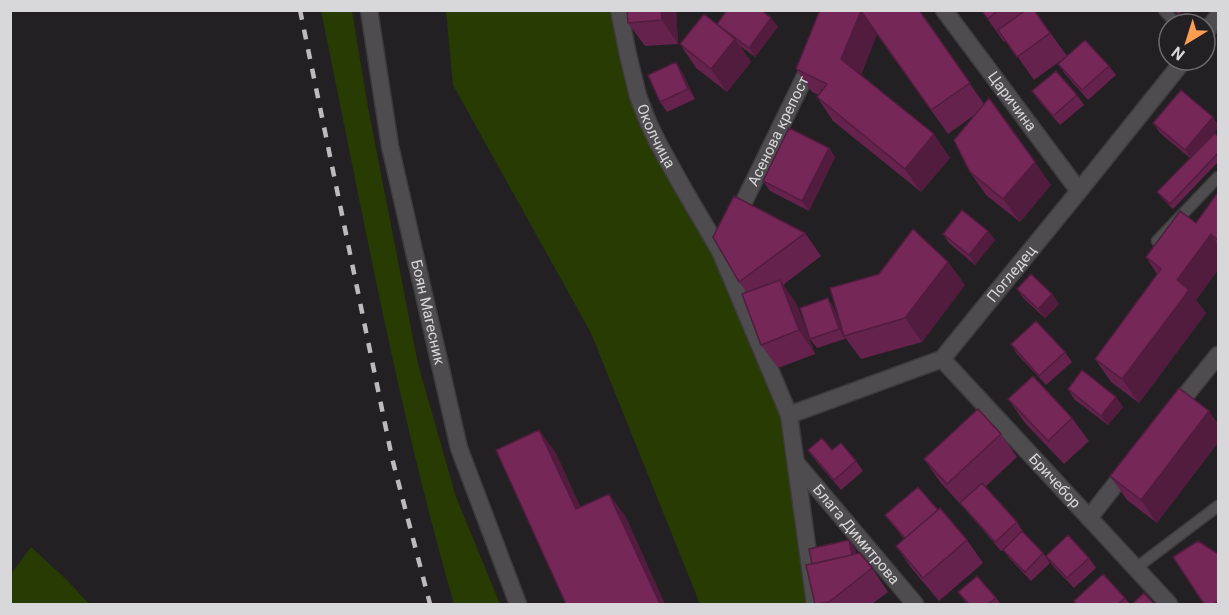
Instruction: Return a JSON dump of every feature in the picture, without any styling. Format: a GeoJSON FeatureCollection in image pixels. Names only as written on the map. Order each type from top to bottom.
{"type":"FeatureCollection","features":[{"type":"Feature","properties":{"kind":"street","name":"Боян Магесник"},"geometry":{"type":"LineString","coordinates":[[369,10],[390,146],[459,448],[518,604]]}},
{"type":"Feature","properties":{"kind":"street","name":"Околчица"},"geometry":{"type":"LineString","coordinates":[[619,10],[638,96],[648,122],[720,251]]}},
{"type":"Feature","properties":{"kind":"street","name":"Царичина"},"geometry":{"type":"LineString","coordinates":[[944,10],[1079,191]]}},
{"type":"Feature","properties":{"kind":"street","name":"Асенова крепост"},"geometry":{"type":"LineString","coordinates":[[720,251],[818,51]]}},
{"type":"Feature","properties":{"kind":"street","name":"Погледец"},"geometry":{"type":"LineString","coordinates":[[942,359],[1174,72]]}},
{"type":"Feature","properties":{"kind":"street"},"geometry":{"type":"LineString","coordinates":[[720,251],[789,415],[815,604]]}},
{"type":"Feature","properties":{"kind":"street"},"geometry":{"type":"LineString","coordinates":[[1161,426],[1218,355]]}},
{"type":"Feature","properties":{"kind":"street"},"geometry":{"type":"LineString","coordinates":[[789,415],[942,359]]}},
{"type":"Feature","properties":{"kind":"street","name":"Бричебор"},"geometry":{"type":"LineString","coordinates":[[942,359],[1169,604]]}},
{"type":"Feature","properties":{"kind":"street"},"geometry":{"type":"LineString","coordinates":[[1089,518],[1139,454]]}},
{"type":"Feature","properties":{"kind":"street","name":"Блага Димитрова"},"geometry":{"type":"LineString","coordinates":[[796,463],[915,604]]}},
{"type":"Feature","properties":{"kind":"lane"},"geometry":{"type":"LineString","coordinates":[[1157,241],[1218,177]]}},
{"type":"Feature","properties":{"kind":"lane"},"geometry":{"type":"LineString","coordinates":[[1136,568],[1218,506]]}},
{"type":"Feature","properties":{"kind":"green space"},"geometry":{"type":"Polygon","coordinates":[[[321,11],[352,11],[368,107],[418,364],[456,497],[500,604],[454,604],[398,383],[321,11]]]}},
{"type":"Feature","properties":{"kind":"green space"},"geometry":{"type":"Polygon","coordinates":[[[446,11],[619,11],[628,55],[683,188],[789,415],[815,604],[700,604],[591,333],[453,85],[446,11]]]}},
{"type":"Feature","properties":{"kind":"green space"},"geometry":{"type":"Polygon","coordinates":[[[31,547],[89,604],[11,604],[11,574],[31,547]]]}},
{"type":"Feature","properties":{"kind":"building"},"geometry":{"type":"Polygon","coordinates":[[[627,10],[661,10],[662,20],[628,23],[627,10]]]}},
{"type":"Feature","properties":{"kind":"building"},"geometry":{"type":"Polygon","coordinates":[[[727,10],[761,10],[771,18],[749,48],[717,24],[727,10]]]}},
{"type":"Feature","properties":{"kind":"building"},"geometry":{"type":"Polygon","coordinates":[[[820,10],[919,10],[970,83],[931,110],[861,11],[841,59],[934,134],[905,169],[817,97],[827,84],[796,69],[820,10]]]}},
{"type":"Feature","properties":{"kind":"building"},"geometry":{"type":"Polygon","coordinates":[[[981,10],[998,10],[988,19],[981,10]]]}},
{"type":"Feature","properties":{"kind":"building"},"geometry":{"type":"Polygon","coordinates":[[[1026,10],[1034,10],[1050,33],[1017,57],[998,30],[1026,10]]]}},
{"type":"Feature","properties":{"kind":"building"},"geometry":{"type":"Polygon","coordinates":[[[704,14],[735,39],[711,69],[680,44],[704,14]]]}},
{"type":"Feature","properties":{"kind":"building"},"geometry":{"type":"Polygon","coordinates":[[[1085,40],[1109,66],[1082,90],[1058,64],[1085,40]]]}},
{"type":"Feature","properties":{"kind":"building"},"geometry":{"type":"Polygon","coordinates":[[[676,62],[688,89],[660,102],[648,75],[676,62]]]}},
{"type":"Feature","properties":{"kind":"building"},"geometry":{"type":"Polygon","coordinates":[[[1056,71],[1077,95],[1053,116],[1032,91],[1056,71]]]}},
{"type":"Feature","properties":{"kind":"building"},"geometry":{"type":"Polygon","coordinates":[[[1181,90],[1213,117],[1185,150],[1153,123],[1181,90]]]}},
{"type":"Feature","properties":{"kind":"building"},"geometry":{"type":"Polygon","coordinates":[[[989,98],[1035,162],[1003,199],[970,172],[954,140],[989,98]]]}},
{"type":"Feature","properties":{"kind":"building"},"geometry":{"type":"Polygon","coordinates":[[[789,128],[829,148],[802,201],[763,181],[789,128]]]}},
{"type":"Feature","properties":{"kind":"building"},"geometry":{"type":"Polygon","coordinates":[[[1215,133],[1218,137],[1218,153],[1170,204],[1157,192],[1215,133]]]}},
{"type":"Feature","properties":{"kind":"building"},"geometry":{"type":"Polygon","coordinates":[[[1218,192],[1218,240],[1211,234],[1177,280],[1189,290],[1122,379],[1095,359],[1161,269],[1146,257],[1180,211],[1196,223],[1218,192]]]}},
{"type":"Feature","properties":{"kind":"building"},"geometry":{"type":"Polygon","coordinates":[[[734,196],[805,233],[739,282],[713,237],[734,196]]]}},
{"type":"Feature","properties":{"kind":"building"},"geometry":{"type":"Polygon","coordinates":[[[962,210],[988,231],[969,255],[943,234],[962,210]]]}},
{"type":"Feature","properties":{"kind":"building"},"geometry":{"type":"Polygon","coordinates":[[[913,229],[948,262],[905,318],[844,336],[830,288],[879,274],[913,229]]]}},
{"type":"Feature","properties":{"kind":"building"},"geometry":{"type":"Polygon","coordinates":[[[1031,274],[1052,294],[1038,309],[1017,289],[1031,274]]]}},
{"type":"Feature","properties":{"kind":"building"},"geometry":{"type":"Polygon","coordinates":[[[780,280],[799,330],[761,345],[742,294],[780,280]]]}},
{"type":"Feature","properties":{"kind":"building"},"geometry":{"type":"Polygon","coordinates":[[[828,298],[839,329],[810,339],[800,308],[828,298]]]}},
{"type":"Feature","properties":{"kind":"building"},"geometry":{"type":"Polygon","coordinates":[[[1036,321],[1065,352],[1039,376],[1011,344],[1036,321]]]}},
{"type":"Feature","properties":{"kind":"building"},"geometry":{"type":"Polygon","coordinates":[[[1082,370],[1116,397],[1101,416],[1068,389],[1082,370]]]}},
{"type":"Feature","properties":{"kind":"building"},"geometry":{"type":"Polygon","coordinates":[[[1033,376],[1072,418],[1048,441],[1008,399],[1033,376]]]}},
{"type":"Feature","properties":{"kind":"building"},"geometry":{"type":"Polygon","coordinates":[[[1179,388],[1209,411],[1141,500],[1110,476],[1179,388]]]}},
{"type":"Feature","properties":{"kind":"building"},"geometry":{"type":"Polygon","coordinates":[[[978,409],[1001,434],[947,484],[924,459],[978,409]]]}},
{"type":"Feature","properties":{"kind":"building"},"geometry":{"type":"Polygon","coordinates":[[[539,430],[576,509],[609,494],[660,604],[566,604],[496,450],[539,430]]]}},
{"type":"Feature","properties":{"kind":"building"},"geometry":{"type":"Polygon","coordinates":[[[822,438],[832,450],[841,443],[856,461],[834,480],[808,450],[822,438]]]}},
{"type":"Feature","properties":{"kind":"building"},"geometry":{"type":"Polygon","coordinates":[[[982,483],[1017,522],[995,542],[960,503],[982,483]]]}},
{"type":"Feature","properties":{"kind":"building"},"geometry":{"type":"Polygon","coordinates":[[[918,487],[938,510],[905,538],[885,515],[918,487]]]}},
{"type":"Feature","properties":{"kind":"building"},"geometry":{"type":"Polygon","coordinates":[[[940,508],[967,540],[923,578],[896,546],[940,508]]]}},
{"type":"Feature","properties":{"kind":"building"},"geometry":{"type":"Polygon","coordinates":[[[1022,531],[1043,553],[1025,572],[1003,550],[1022,531]]]}},
{"type":"Feature","properties":{"kind":"building"},"geometry":{"type":"Polygon","coordinates":[[[1068,535],[1089,558],[1067,578],[1046,556],[1068,535]]]}},
{"type":"Feature","properties":{"kind":"building"},"geometry":{"type":"Polygon","coordinates":[[[849,540],[852,555],[812,564],[809,549],[849,540]]]}},
{"type":"Feature","properties":{"kind":"building"},"geometry":{"type":"Polygon","coordinates":[[[1198,541],[1218,554],[1218,601],[1214,604],[1204,604],[1173,557],[1198,541]]]}},
{"type":"Feature","properties":{"kind":"building"},"geometry":{"type":"Polygon","coordinates":[[[860,553],[872,568],[829,602],[815,604],[806,565],[860,553]]]}},
{"type":"Feature","properties":{"kind":"building"},"geometry":{"type":"Polygon","coordinates":[[[1103,574],[1125,598],[1118,604],[1077,604],[1074,601],[1103,574]]]}},
{"type":"Feature","properties":{"kind":"building"},"geometry":{"type":"Polygon","coordinates":[[[977,576],[996,598],[988,604],[969,604],[958,592],[977,576]]]}},
{"type":"Feature","properties":{"kind":"building"},"geometry":{"type":"Polygon","coordinates":[[[1144,593],[1154,604],[1132,604],[1144,593]]]}},
{"type":"Feature","properties":{"kind":"railway"},"geometry":{"type":"LineString","coordinates":[[300,10],[392,458],[430,604]]}}]}
